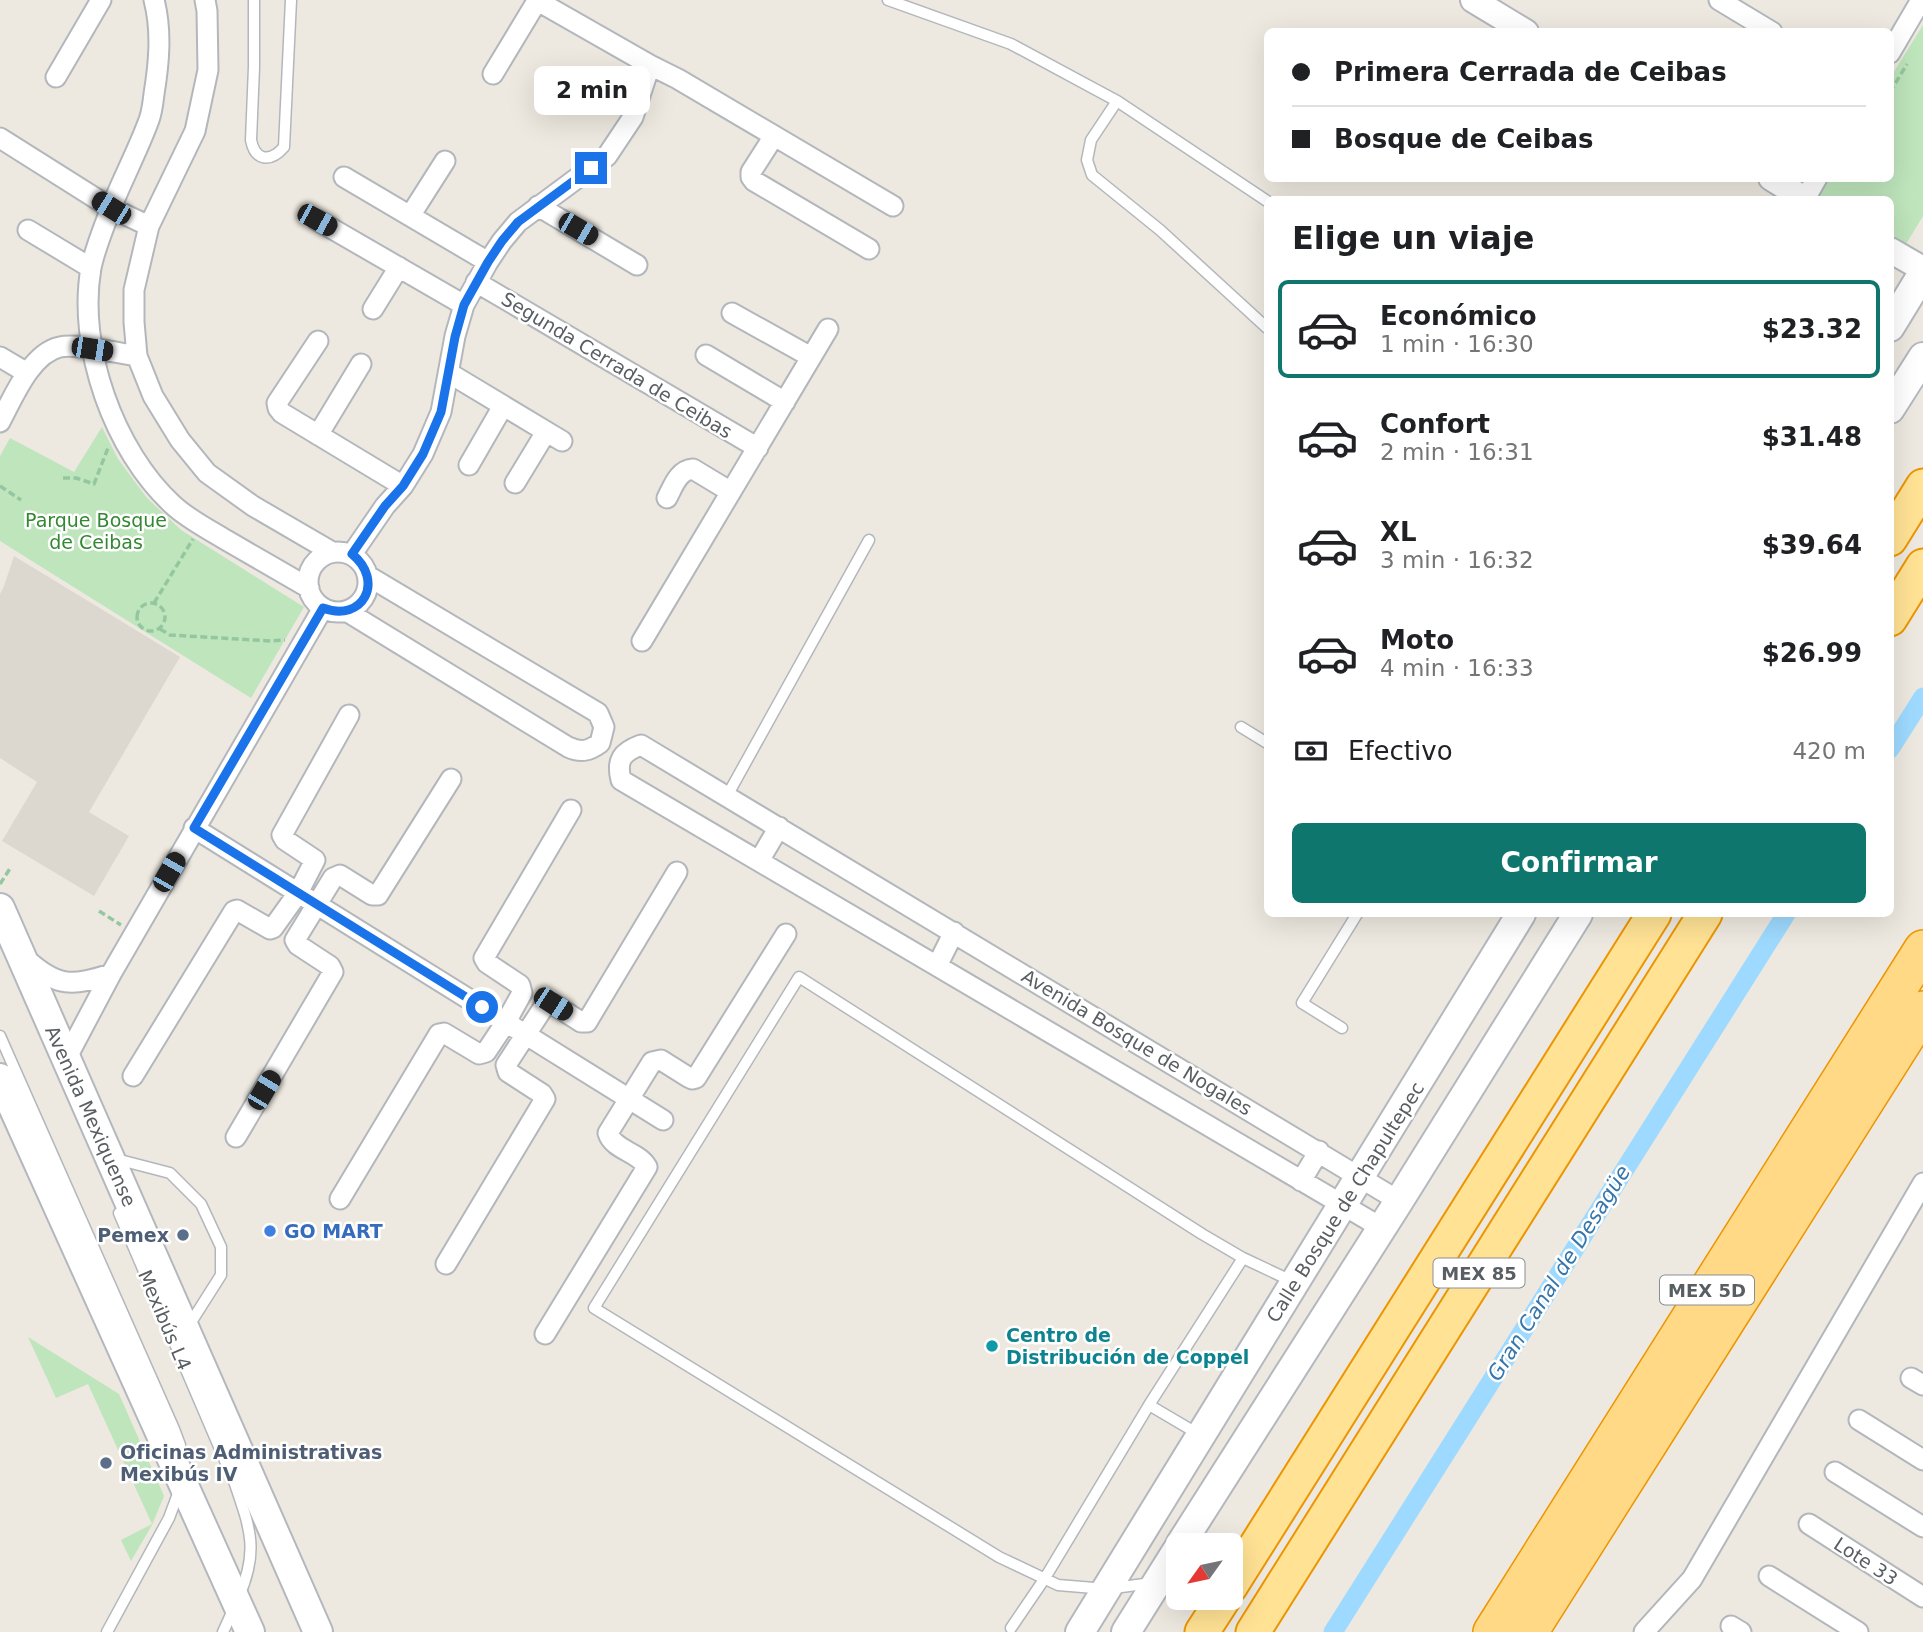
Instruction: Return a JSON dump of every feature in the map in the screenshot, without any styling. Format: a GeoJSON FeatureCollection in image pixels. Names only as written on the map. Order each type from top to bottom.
{"type":"FeatureCollection","features":[{"type":"Feature","properties":{"kind":"highway"},"geometry":{"type":"LineString","coordinates":[[1894,533],[1923,486]]}},
{"type":"Feature","properties":{"kind":"highway"},"geometry":{"type":"LineString","coordinates":[[1894,613],[1923,566]]}},
{"type":"Feature","properties":{"kind":"highway","name":"MEX 85"},"geometry":{"type":"LineString","coordinates":[[1243,1566],[1652,917]]}},
{"type":"Feature","properties":{"kind":"highway","name":"MEX 85"},"geometry":{"type":"LineString","coordinates":[[1254,1632],[1703,917]]}},
{"type":"Feature","properties":{"kind":"highway","name":"MEX 5D"},"geometry":{"type":"LineString","coordinates":[[1492,1632],[1923,949]]}},
{"type":"Feature","properties":{"kind":"highway","name":"MEX 5D"},"geometry":{"type":"LineString","coordinates":[[1529,1632],[1923,1010]]}},
{"type":"Feature","properties":{"kind":"highway"},"geometry":{"type":"LineString","coordinates":[[1202,1632],[1216,1610]]}},
{"type":"Feature","properties":{"kind":"main road"},"geometry":{"type":"LineString","coordinates":[[1894,320],[1923,271]]}},
{"type":"Feature","properties":{"kind":"main road"},"geometry":{"type":"LineString","coordinates":[[1894,404],[1923,357]]}},
{"type":"Feature","properties":{"kind":"main road","name":"Avenida Mexiquense"},"geometry":{"type":"LineString","coordinates":[[0,908],[318,1632]]}},
{"type":"Feature","properties":{"kind":"main road","name":"Calle Bosque de Chapultepec"},"geometry":{"type":"LineString","coordinates":[[1080,1632],[1519,917]]}},
{"type":"Feature","properties":{"kind":"main road"},"geometry":{"type":"LineString","coordinates":[[1188,1533],[1576,917]]}},
{"type":"Feature","properties":{"kind":"main road"},"geometry":{"type":"LineString","coordinates":[[0,1078],[250,1632]]}},
{"type":"Feature","properties":{"kind":"main road"},"geometry":{"type":"LineString","coordinates":[[1126,1632],[1166,1567]]}},
{"type":"Feature","properties":{"kind":"street"},"geometry":{"type":"LineString","coordinates":[[56,77],[102,0]]}},
{"type":"Feature","properties":{"kind":"street"},"geometry":{"type":"LineString","coordinates":[[154,0],[158,18],[158,67],[150,118],[111,208],[91,268],[88,318],[92,349],[104,395],[132,454],[173,506],[309,588]]}},
{"type":"Feature","properties":{"kind":"street"},"geometry":{"type":"LineString","coordinates":[[205,0],[208,70],[195,131],[149,226],[134,290],[137,356],[153,396],[180,440],[207,473],[253,506],[342,553],[363,563],[368,576],[367,591],[359,604],[346,611],[334,612],[323,608],[314,599],[308,576],[321,556],[342,553],[403,486],[423,454],[441,412],[464,305],[488,262],[518,222],[607,156],[633,117],[650,65]]}},
{"type":"Feature","properties":{"kind":"street"},"geometry":{"type":"LineString","coordinates":[[493,74],[536,0],[678,79],[893,206]]}},
{"type":"Feature","properties":{"kind":"street"},"geometry":{"type":"LineString","coordinates":[[1473,0],[1519,28]]}},
{"type":"Feature","properties":{"kind":"street"},"geometry":{"type":"LineString","coordinates":[[1719,0],[1765,28]]}},
{"type":"Feature","properties":{"kind":"street"},"geometry":{"type":"LineString","coordinates":[[1894,46],[1921,0]]}},
{"type":"Feature","properties":{"kind":"street"},"geometry":{"type":"LineString","coordinates":[[774,135],[751,172],[754,181],[869,249]]}},
{"type":"Feature","properties":{"kind":"street"},"geometry":{"type":"LineString","coordinates":[[1,141],[111,208],[149,226]]}},
{"type":"Feature","properties":{"kind":"street"},"geometry":{"type":"LineString","coordinates":[[410,216],[445,161]]}},
{"type":"Feature","properties":{"kind":"street"},"geometry":{"type":"LineString","coordinates":[[344,177],[488,262]]}},
{"type":"Feature","properties":{"kind":"street"},"geometry":{"type":"LineString","coordinates":[[1778,182],[1801,196]]}},
{"type":"Feature","properties":{"kind":"street"},"geometry":{"type":"LineString","coordinates":[[538,206],[637,265]]}},
{"type":"Feature","properties":{"kind":"street"},"geometry":{"type":"LineString","coordinates":[[317,220],[464,305]]}},
{"type":"Feature","properties":{"kind":"street"},"geometry":{"type":"LineString","coordinates":[[28,230],[91,268]]}},
{"type":"Feature","properties":{"kind":"street"},"geometry":{"type":"LineString","coordinates":[[1894,253],[1923,271]]}},
{"type":"Feature","properties":{"kind":"street"},"geometry":{"type":"LineString","coordinates":[[373,309],[399,267]]}},
{"type":"Feature","properties":{"kind":"street","name":"Segunda Cerrada de Ceibas"},"geometry":{"type":"LineString","coordinates":[[477,282],[758,448]]}},
{"type":"Feature","properties":{"kind":"street"},"geometry":{"type":"LineString","coordinates":[[732,313],[811,357]]}},
{"type":"Feature","properties":{"kind":"street"},"geometry":{"type":"LineString","coordinates":[[642,641],[828,329]]}},
{"type":"Feature","properties":{"kind":"street"},"geometry":{"type":"LineString","coordinates":[[318,341],[277,403],[278,408],[282,414],[403,486]]}},
{"type":"Feature","properties":{"kind":"street"},"geometry":{"type":"LineString","coordinates":[[0,422],[27,373],[44,354],[60,347],[77,346],[137,356]]}},
{"type":"Feature","properties":{"kind":"street"},"geometry":{"type":"LineString","coordinates":[[706,355],[785,401]]}},
{"type":"Feature","properties":{"kind":"street"},"geometry":{"type":"LineString","coordinates":[[0,357],[27,373]]}},
{"type":"Feature","properties":{"kind":"street"},"geometry":{"type":"LineString","coordinates":[[318,435],[361,364]]}},
{"type":"Feature","properties":{"kind":"street"},"geometry":{"type":"LineString","coordinates":[[449,373],[554,436],[515,482]]}},
{"type":"Feature","properties":{"kind":"street"},"geometry":{"type":"LineString","coordinates":[[469,465],[503,406]]}},
{"type":"Feature","properties":{"kind":"street"},"geometry":{"type":"LineString","coordinates":[[667,498],[686,469],[693,469],[731,492]]}},
{"type":"Feature","properties":{"kind":"street"},"geometry":{"type":"LineString","coordinates":[[346,611],[568,747],[589,751],[600,743],[604,727],[598,713],[368,576]]}},
{"type":"Feature","properties":{"kind":"street"},"geometry":{"type":"LineString","coordinates":[[66,1059],[194,828],[323,608]]}},
{"type":"Feature","properties":{"kind":"street"},"geometry":{"type":"LineString","coordinates":[[133,1076],[234,911],[237,910],[270,929],[298,893],[315,860],[285,840],[282,835],[349,715]]}},
{"type":"Feature","properties":{"kind":"street","name":"Avenida Bosque de Nogales"},"geometry":{"type":"LineString","coordinates":[[1382,1228],[621,780],[618,768],[621,758],[641,745],[1399,1201]]}},
{"type":"Feature","properties":{"kind":"street"},"geometry":{"type":"LineString","coordinates":[[236,1137],[333,972],[330,966],[295,940],[333,878],[340,875],[372,895],[377,895],[451,779]]}},
{"type":"Feature","properties":{"kind":"street"},"geometry":{"type":"LineString","coordinates":[[340,1199],[439,1034],[444,1033],[483,1054],[506,1022],[522,989],[484,958],[572,810]]}},
{"type":"Feature","properties":{"kind":"street"},"geometry":{"type":"LineString","coordinates":[[760,861],[779,827]]}},
{"type":"Feature","properties":{"kind":"street"},"geometry":{"type":"LineString","coordinates":[[194,828],[663,1120]]}},
{"type":"Feature","properties":{"kind":"street"},"geometry":{"type":"LineString","coordinates":[[446,1264],[545,1099],[542,1094],[508,1072],[506,1065],[545,1005],[553,1004],[581,1022],[587,1022],[677,872]]}},
{"type":"Feature","properties":{"kind":"street"},"geometry":{"type":"LineString","coordinates":[[937,966],[954,932]]}},
{"type":"Feature","properties":{"kind":"street"},"geometry":{"type":"LineString","coordinates":[[545,1334],[647,1167],[643,1161],[611,1140],[608,1133],[652,1062],[661,1060],[692,1079],[696,1078],[786,934]]}},
{"type":"Feature","properties":{"kind":"street"},"geometry":{"type":"LineString","coordinates":[[20,953],[43,974],[65,983],[84,982],[111,974]]}},
{"type":"Feature","properties":{"kind":"street"},"geometry":{"type":"LineString","coordinates":[[1301,1181],[1319,1151]]}},
{"type":"Feature","properties":{"kind":"street"},"geometry":{"type":"LineString","coordinates":[[1644,1632],[1692,1579],[1923,1183]]}},
{"type":"Feature","properties":{"kind":"street"},"geometry":{"type":"LineString","coordinates":[[1859,1420],[1923,1460]]}},
{"type":"Feature","properties":{"kind":"street"},"geometry":{"type":"LineString","coordinates":[[1835,1472],[1923,1527]]}},
{"type":"Feature","properties":{"kind":"street","name":"Lote 33"},"geometry":{"type":"LineString","coordinates":[[1809,1524],[1923,1597]]}},
{"type":"Feature","properties":{"kind":"street"},"geometry":{"type":"LineString","coordinates":[[1769,1576],[1858,1632]]}},
{"type":"Feature","properties":{"kind":"lane"},"geometry":{"type":"LineString","coordinates":[[254,0],[251,139],[252,148],[265,158],[278,154],[284,147],[292,0]]}},
{"type":"Feature","properties":{"kind":"lane"},"geometry":{"type":"LineString","coordinates":[[888,0],[1011,44],[1117,101],[1264,199]]}},
{"type":"Feature","properties":{"kind":"lane"},"geometry":{"type":"LineString","coordinates":[[1117,101],[1091,140],[1087,160],[1092,175],[1160,230],[1264,325]]}},
{"type":"Feature","properties":{"kind":"lane"},"geometry":{"type":"LineString","coordinates":[[727,796],[869,540]]}},
{"type":"Feature","properties":{"kind":"lane"},"geometry":{"type":"LineString","coordinates":[[1241,727],[1264,741]]}},
{"type":"Feature","properties":{"kind":"lane"},"geometry":{"type":"LineString","coordinates":[[1342,1028],[1302,1003],[1355,917]]}},
{"type":"Feature","properties":{"kind":"lane"},"geometry":{"type":"LineString","coordinates":[[1156,1583],[1106,1589],[1058,1585],[999,1558],[594,1308],[799,977],[1202,1234],[1295,1283]]}},
{"type":"Feature","properties":{"kind":"lane","name":"Mexibús L4"},"geometry":{"type":"LineString","coordinates":[[0,1036],[182,1451],[181,1480],[174,1507],[107,1632]]}},
{"type":"Feature","properties":{"kind":"lane"},"geometry":{"type":"LineString","coordinates":[[109,1157],[170,1174],[201,1205],[221,1247],[221,1275],[185,1331]]}},
{"type":"Feature","properties":{"kind":"lane","name":"Mexibús L4"},"geometry":{"type":"LineString","coordinates":[[115,1203],[235,1484],[251,1537],[250,1569],[223,1632]]}},
{"type":"Feature","properties":{"kind":"lane"},"geometry":{"type":"LineString","coordinates":[[1011,1628],[1045,1578],[1149,1405],[1244,1258]]}},
{"type":"Feature","properties":{"kind":"lane"},"geometry":{"type":"LineString","coordinates":[[1149,1405],[1201,1435]]}},
{"type":"Feature","properties":{"kind":"path"},"geometry":{"type":"LineString","coordinates":[[1894,85],[1909,61]]}},
{"type":"Feature","properties":{"kind":"path"},"geometry":{"type":"LineString","coordinates":[[63,478],[76,478],[94,484],[117,425]]}},
{"type":"Feature","properties":{"kind":"path"},"geometry":{"type":"LineString","coordinates":[[0,486],[21,500]]}},
{"type":"Feature","properties":{"kind":"path"},"geometry":{"type":"LineString","coordinates":[[154,603],[201,525]]}},
{"type":"Feature","properties":{"kind":"path"},"geometry":{"type":"LineString","coordinates":[[154,603],[162,608],[165,621],[160,629],[151,632],[139,625],[137,616],[145,604],[154,603]]}},
{"type":"Feature","properties":{"kind":"path"},"geometry":{"type":"LineString","coordinates":[[160,629],[170,635],[271,641],[304,639]]}},
{"type":"Feature","properties":{"kind":"path"},"geometry":{"type":"LineString","coordinates":[[0,884],[11,867]]}},
{"type":"Feature","properties":{"kind":"path"},"geometry":{"type":"LineString","coordinates":[[99,912],[135,933]]}},
{"type":"Feature","properties":{"kind":"shaded area"},"geometry":{"type":"Polygon","coordinates":[[[14,556],[180,657],[89,812],[129,836],[94,896],[2,841],[37,782],[0,758],[0,594],[14,556]]]}},
{"type":"Feature","properties":{"kind":"green space"},"geometry":{"type":"Polygon","coordinates":[[[1923,25],[1923,216],[1903,249],[1894,243],[1894,196],[1818,196],[1827,182],[1894,182],[1894,72],[1923,25]]]}},
{"type":"Feature","properties":{"kind":"green space","name":"Parque Bosque de Ceibas"},"geometry":{"type":"Polygon","coordinates":[[[102,427],[118,459],[147,498],[181,530],[304,607],[251,698],[0,541],[0,456],[10,438],[74,472],[102,427]]]}},
{"type":"Feature","properties":{"kind":"green space"},"geometry":{"type":"Polygon","coordinates":[[[28,1337],[119,1394],[164,1496],[152,1525],[131,1561],[121,1540],[152,1524],[88,1384],[56,1398],[28,1337]]]}},
{"type":"Feature","properties":{"kind":"waterway","name":"Gran Canal de Desagüe"},"geometry":{"type":"LineString","coordinates":[[1894,743],[1923,697]]}},
{"type":"Feature","properties":{"kind":"waterway","name":"Gran Canal de Desagüe"},"geometry":{"type":"LineString","coordinates":[[1333,1632],[1784,917]]}},
{"type":"Feature","properties":{"kind":"place","name":"GO MART"},"geometry":{"type":"Point","coordinates":[270,1231]}},
{"type":"Feature","properties":{"kind":"place","name":"Pemex"},"geometry":{"type":"Point","coordinates":[183,1235]}},
{"type":"Feature","properties":{"kind":"place","name":"Centro de Distribución de Coppel"},"geometry":{"type":"Point","coordinates":[992,1346]}},
{"type":"Feature","properties":{"kind":"place","name":"Oficinas Administrativas Mexibús IV"},"geometry":{"type":"Point","coordinates":[106,1463]}},
{"type":"Feature","properties":{"kind":"route"},"geometry":{"type":"LineString","coordinates":[[482,1007],[194,828],[323,608],[334,612],[346,611],[359,604],[367,591],[368,576],[363,563],[352,554],[385,506],[403,486],[423,454],[441,412],[464,305],[488,262],[518,222],[591,168]]}}]}
